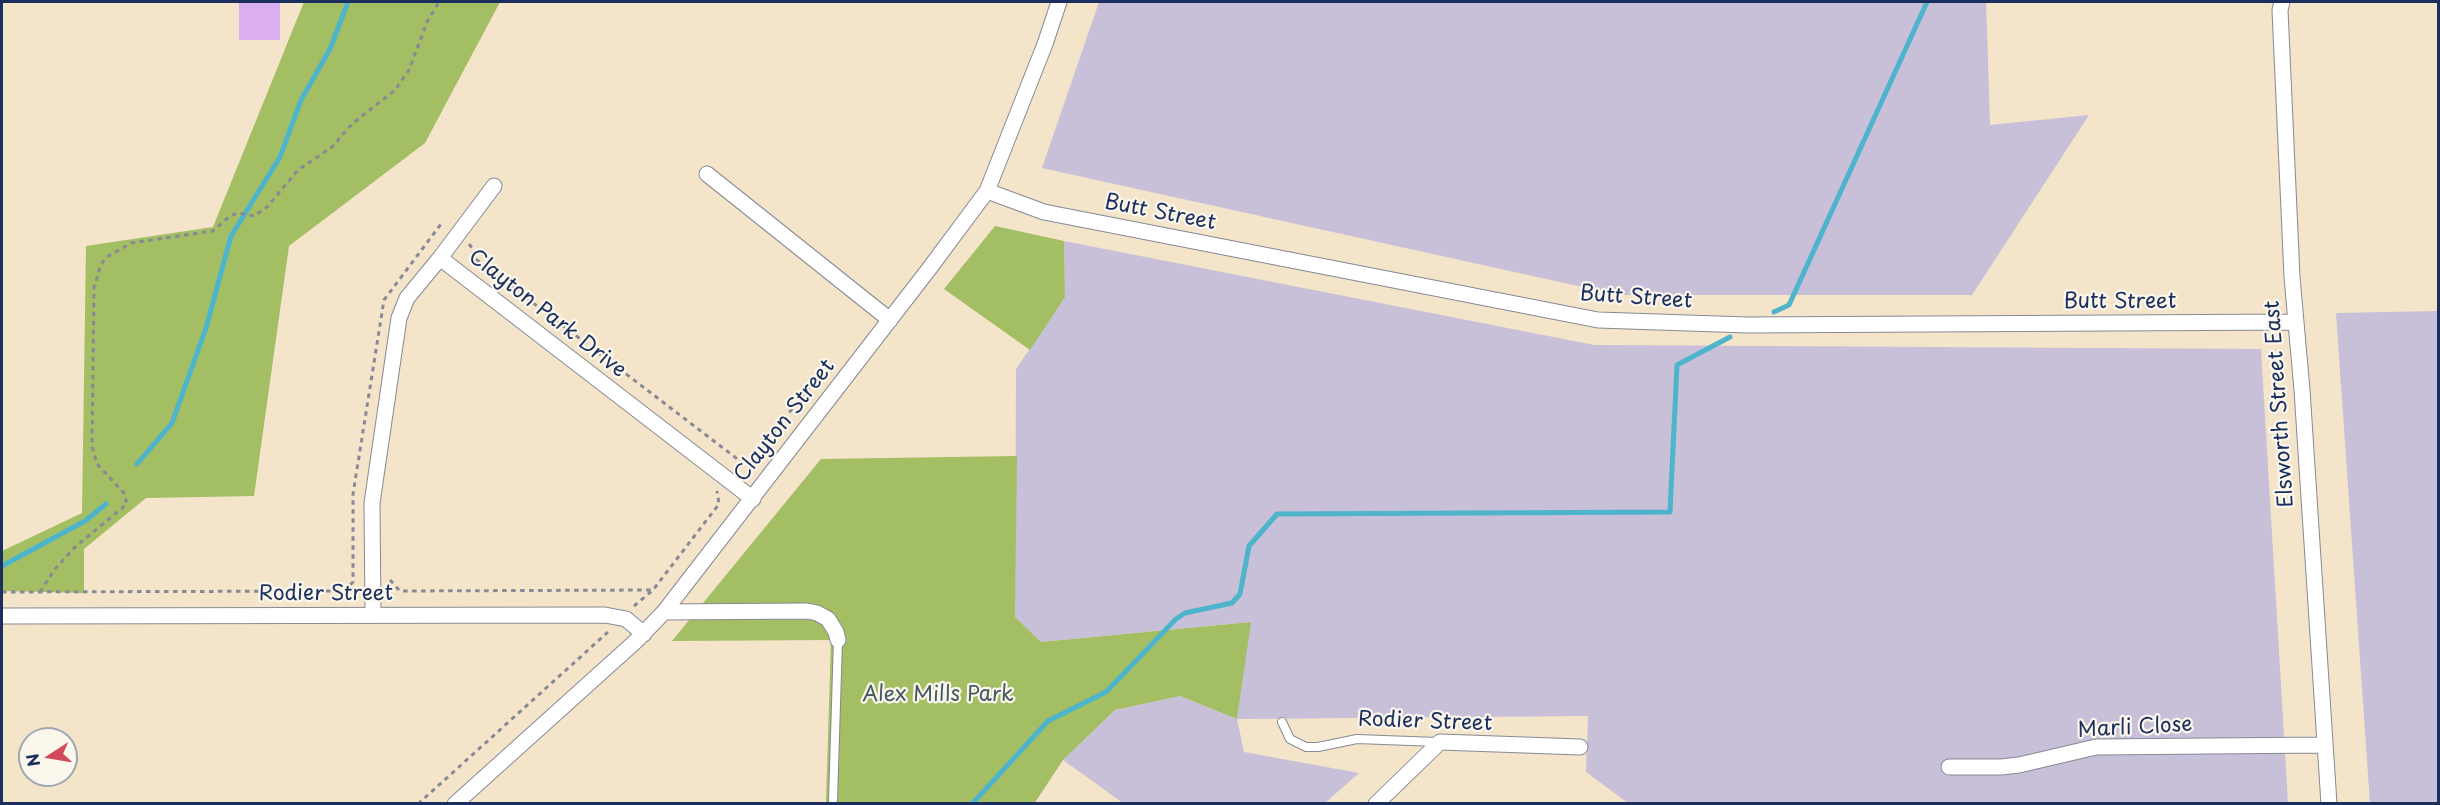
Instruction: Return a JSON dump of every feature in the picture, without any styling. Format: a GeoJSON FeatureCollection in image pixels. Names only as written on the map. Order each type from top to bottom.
{"type":"FeatureCollection","features":[{"type":"Feature","properties":{"kind":"street","name":"Clayton Street"},"geometry":{"type":"LineString","coordinates":[[455,804],[644,634],[664,612],[890,320],[987,191],[1045,44],[1059,2]]}},
{"type":"Feature","properties":{"kind":"street","name":"Elsworth Street East"},"geometry":{"type":"LineString","coordinates":[[2282,2],[2280,10],[2295,322],[2302,390],[2329,804]]}},
{"type":"Feature","properties":{"kind":"street"},"geometry":{"type":"LineString","coordinates":[[707,174],[890,320]]}},
{"type":"Feature","properties":{"kind":"street"},"geometry":{"type":"LineString","coordinates":[[440,258],[494,186]]}},
{"type":"Feature","properties":{"kind":"street","name":"Butt Street"},"geometry":{"type":"LineString","coordinates":[[987,191],[1044,212],[1598,320],[1748,325],[2295,322]]}},
{"type":"Feature","properties":{"kind":"street","name":"Clayton Park Drive"},"geometry":{"type":"LineString","coordinates":[[373,615],[373,495],[399,318],[407,298],[440,258],[753,499]]}},
{"type":"Feature","properties":{"kind":"street"},"geometry":{"type":"LineString","coordinates":[[664,612],[807,611],[828,619],[833,625],[838,640]]}},
{"type":"Feature","properties":{"kind":"street","name":"Rodier Street"},"geometry":{"type":"LineString","coordinates":[[2,616],[594,614],[623,617]]}},
{"type":"Feature","properties":{"kind":"street"},"geometry":{"type":"LineString","coordinates":[[623,617],[644,634]]}},
{"type":"Feature","properties":{"kind":"street"},"geometry":{"type":"LineString","coordinates":[[1376,804],[1440,742]]}},
{"type":"Feature","properties":{"kind":"street","name":"Rodier Street"},"geometry":{"type":"LineString","coordinates":[[1440,742],[1580,747]]}},
{"type":"Feature","properties":{"kind":"street","name":"Marli Close"},"geometry":{"type":"LineString","coordinates":[[1949,767],[2019,765],[2096,747],[2324,745]]}},
{"type":"Feature","properties":{"kind":"lane"},"geometry":{"type":"LineString","coordinates":[[832,800],[838,640]]}},
{"type":"Feature","properties":{"kind":"lane","name":"Rodier Street"},"geometry":{"type":"LineString","coordinates":[[1282,722],[1290,739],[1306,747],[1318,747],[1357,739],[1440,742]]}},
{"type":"Feature","properties":{"kind":"path"},"geometry":{"type":"LineString","coordinates":[[40,592],[55,569],[74,548],[127,504],[124,493],[97,464],[92,446],[94,288],[99,268],[107,257],[131,243],[213,231],[230,216],[254,216],[267,207],[298,170],[332,147],[352,124],[395,90],[409,70],[427,22],[439,2]]}},
{"type":"Feature","properties":{"kind":"path"},"geometry":{"type":"LineString","coordinates":[[456,235],[471,245],[473,257],[740,461],[752,460],[810,386]]}},
{"type":"Feature","properties":{"kind":"path"},"geometry":{"type":"LineString","coordinates":[[418,804],[502,726],[576,663],[653,590],[719,504],[715,489],[724,477]]}},
{"type":"Feature","properties":{"kind":"path"},"geometry":{"type":"LineString","coordinates":[[353,579],[390,579],[400,591],[653,590]]}},
{"type":"Feature","properties":{"kind":"path"},"geometry":{"type":"LineString","coordinates":[[2,592],[344,591]]}},
{"type":"Feature","properties":{"kind":"shaded area"},"geometry":{"type":"Polygon","coordinates":[[[1099,2],[1986,2],[1990,125],[2089,115],[1972,295],[1619,295],[1042,168],[1099,2]]]}},
{"type":"Feature","properties":{"kind":"shaded area"},"geometry":{"type":"Polygon","coordinates":[[[1064,241],[1594,345],[2261,349],[2288,803],[1628,803],[1586,772],[1588,716],[1237,719],[1250,622],[1041,642],[1015,617],[1016,369],[1065,297],[1064,241]]]}},
{"type":"Feature","properties":{"kind":"shaded area"},"geometry":{"type":"Polygon","coordinates":[[[2438,311],[2438,803],[2370,803],[2336,313],[2438,311]]]}},
{"type":"Feature","properties":{"kind":"shaded area"},"geometry":{"type":"Polygon","coordinates":[[[1180,696],[1237,719],[1244,752],[1359,773],[1325,803],[1123,803],[1063,760],[1115,710],[1180,696]]]}},
{"type":"Feature","properties":{"kind":"green space"},"geometry":{"type":"Polygon","coordinates":[[[304,2],[500,2],[425,143],[289,246],[254,496],[146,498],[84,549],[84,593],[2,591],[2,551],[82,513],[86,246],[213,227],[304,2]]]}},
{"type":"Feature","properties":{"kind":"green space"},"geometry":{"type":"Polygon","coordinates":[[[995,226],[1064,241],[1065,297],[1030,350],[944,289],[995,226]]]}},
{"type":"Feature","properties":{"kind":"green space","name":"Alex Mills Park"},"geometry":{"type":"Polygon","coordinates":[[[1017,456],[1015,617],[1041,642],[1251,622],[1237,719],[1180,696],[1115,710],[1063,760],[1034,804],[826,803],[831,640],[672,641],[821,459],[1017,456]]]}},
{"type":"Feature","properties":{"kind":"building"},"geometry":{"type":"Polygon","coordinates":[[[239,2],[280,2],[280,40],[239,40],[239,2]]]}},
{"type":"Feature","properties":{"kind":"waterway"},"geometry":{"type":"LineString","coordinates":[[137,464],[172,423],[206,328],[231,236],[280,157],[301,100],[330,49],[348,2]]}},
{"type":"Feature","properties":{"kind":"waterway"},"geometry":{"type":"LineString","coordinates":[[1774,312],[1789,305],[1927,2]]}},
{"type":"Feature","properties":{"kind":"waterway"},"geometry":{"type":"LineString","coordinates":[[972,804],[1048,721],[1106,692],[1176,619],[1185,613],[1232,603],[1240,594],[1249,546],[1277,514],[1670,512],[1677,365],[1730,337]]}},
{"type":"Feature","properties":{"kind":"waterway"},"geometry":{"type":"LineString","coordinates":[[2,566],[85,521],[106,504]]}}]}
